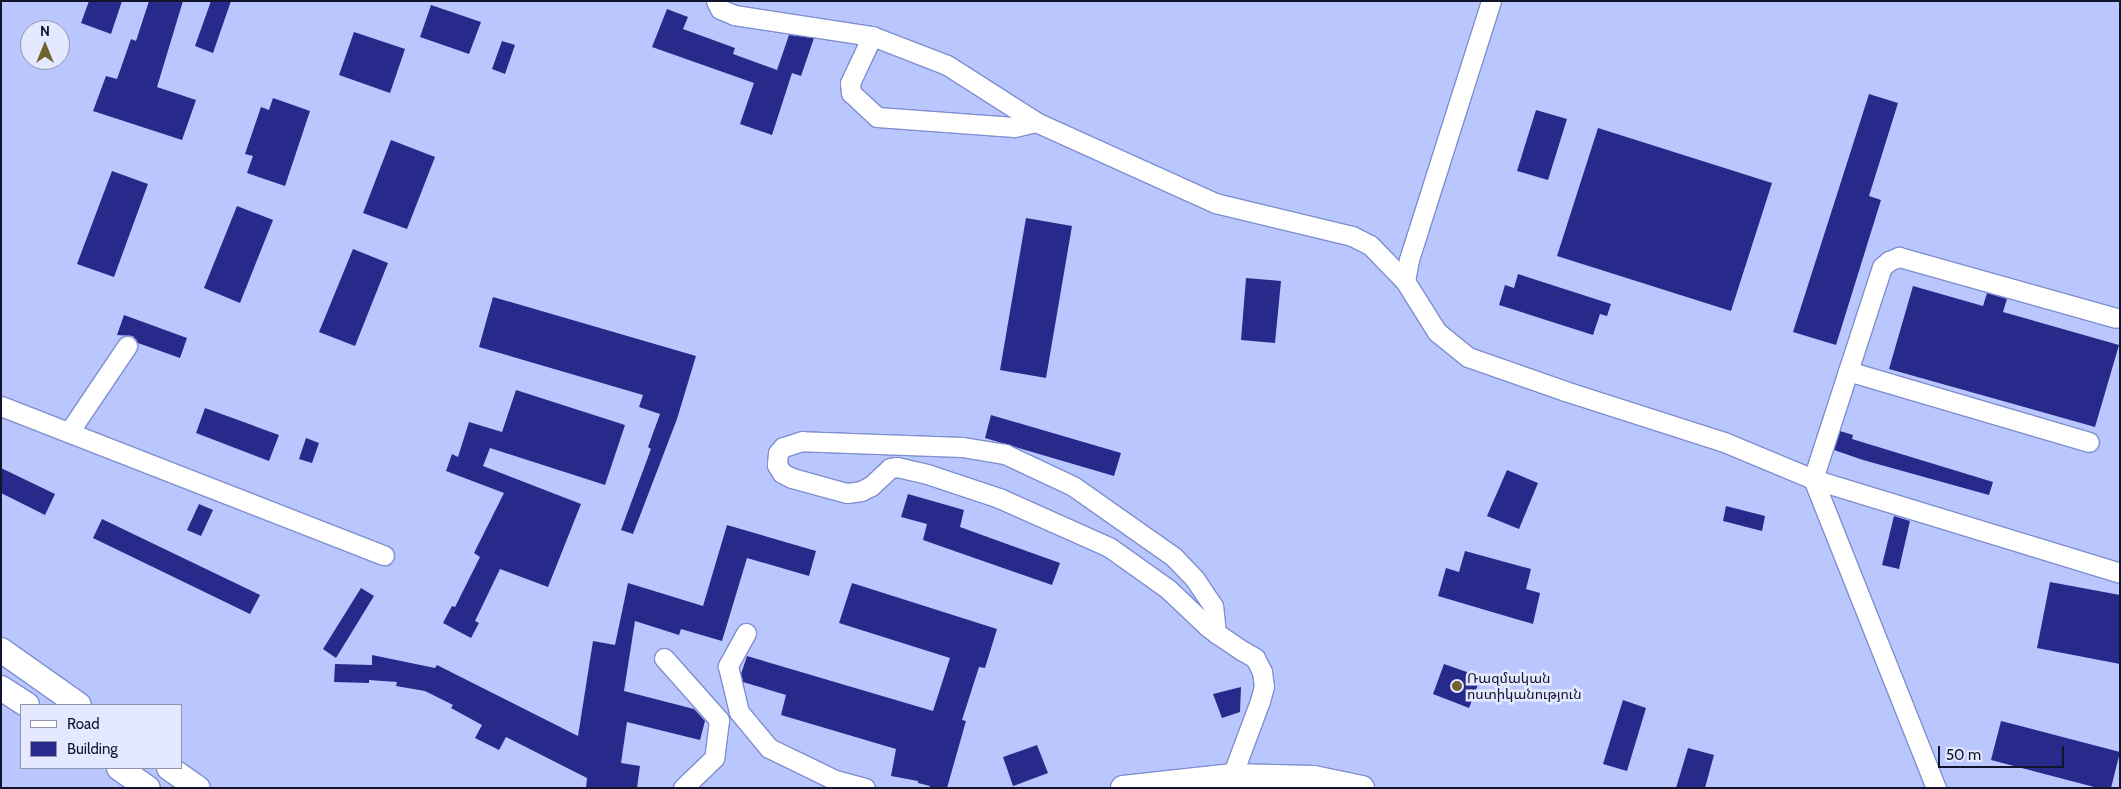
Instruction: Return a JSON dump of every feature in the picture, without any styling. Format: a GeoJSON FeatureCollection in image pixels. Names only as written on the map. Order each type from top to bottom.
{"type":"FeatureCollection","features":[{"type":"Feature","properties":{"kind":"main road"},"geometry":{"type":"LineString","coordinates":[[1,650],[78,704]]}},
{"type":"Feature","properties":{"kind":"main road"},"geometry":{"type":"LineString","coordinates":[[1,688],[25,704]]}},
{"type":"Feature","properties":{"kind":"main road"},"geometry":{"type":"LineString","coordinates":[[121,769],[148,788]]}},
{"type":"Feature","properties":{"kind":"main road"},"geometry":{"type":"LineString","coordinates":[[170,769],[198,788]]}},
{"type":"Feature","properties":{"kind":"main road"},"geometry":{"type":"LineString","coordinates":[[1123,788],[1156,786],[1232,776],[1314,778],[1362,788]]}},
{"type":"Feature","properties":{"kind":"lane"},"geometry":{"type":"LineString","coordinates":[[716,1],[720,9],[734,15],[872,36],[947,66],[1036,122],[1215,203],[1352,236],[1370,245],[1405,281],[1437,332],[1468,357],[1565,391],[1724,442],[1813,479],[2120,573]]}},
{"type":"Feature","properties":{"kind":"lane"},"geometry":{"type":"LineString","coordinates":[[1405,281],[1409,259],[1490,1]]}},
{"type":"Feature","properties":{"kind":"lane"},"geometry":{"type":"LineString","coordinates":[[872,36],[850,83],[851,94],[877,117],[1014,127],[1036,122]]}},
{"type":"Feature","properties":{"kind":"lane"},"geometry":{"type":"LineString","coordinates":[[1936,788],[1813,479],[1882,268],[1889,261],[1900,257],[2116,318]]}},
{"type":"Feature","properties":{"kind":"lane"},"geometry":{"type":"LineString","coordinates":[[69,432],[127,346]]}},
{"type":"Feature","properties":{"kind":"lane"},"geometry":{"type":"LineString","coordinates":[[1848,371],[2089,442]]}},
{"type":"Feature","properties":{"kind":"lane"},"geometry":{"type":"LineString","coordinates":[[1,406],[384,555]]}},
{"type":"Feature","properties":{"kind":"lane"},"geometry":{"type":"LineString","coordinates":[[1216,633],[1214,606],[1195,579],[1174,557],[1073,486],[1005,454],[962,446],[802,441],[783,447],[776,458],[777,465],[782,473],[792,478],[847,493],[861,491],[871,486],[890,468],[897,467],[927,474],[999,498],[1109,547],[1168,589],[1216,633],[1256,658],[1262,672],[1264,686],[1232,776]]}},
{"type":"Feature","properties":{"kind":"lane"},"geometry":{"type":"LineString","coordinates":[[746,633],[728,666],[739,712],[769,748],[835,780],[865,788]]}},
{"type":"Feature","properties":{"kind":"lane"},"geometry":{"type":"LineString","coordinates":[[664,658],[719,720],[714,758],[683,788]]}},
{"type":"Feature","properties":{"kind":"building"},"geometry":{"type":"Polygon","coordinates":[[[89,1],[122,1],[111,34],[81,23],[89,1]]]}},
{"type":"Feature","properties":{"kind":"building"},"geometry":{"type":"Polygon","coordinates":[[[149,1],[183,1],[157,87],[196,100],[182,140],[93,111],[106,76],[117,79],[131,39],[136,41],[149,1]]]}},
{"type":"Feature","properties":{"kind":"building"},"geometry":{"type":"Polygon","coordinates":[[[211,1],[231,1],[213,53],[195,46],[211,1]]]}},
{"type":"Feature","properties":{"kind":"building"},"geometry":{"type":"Polygon","coordinates":[[[431,5],[481,22],[469,54],[420,37],[431,5]]]}},
{"type":"Feature","properties":{"kind":"building"},"geometry":{"type":"Polygon","coordinates":[[[667,9],[688,17],[683,29],[735,48],[733,54],[777,70],[789,35],[814,38],[801,76],[792,73],[772,135],[740,124],[754,83],[652,47],[667,9]]]}},
{"type":"Feature","properties":{"kind":"building"},"geometry":{"type":"Polygon","coordinates":[[[354,32],[405,49],[390,93],[339,75],[354,32]]]}},
{"type":"Feature","properties":{"kind":"building"},"geometry":{"type":"Polygon","coordinates":[[[502,41],[515,45],[505,74],[492,69],[502,41]]]}},
{"type":"Feature","properties":{"kind":"building"},"geometry":{"type":"Polygon","coordinates":[[[1869,94],[1898,103],[1869,196],[1881,200],[1836,345],[1793,332],[1869,94]]]}},
{"type":"Feature","properties":{"kind":"building"},"geometry":{"type":"Polygon","coordinates":[[[273,98],[310,111],[285,186],[247,173],[253,156],[245,154],[261,107],[269,110],[273,98]]]}},
{"type":"Feature","properties":{"kind":"building"},"geometry":{"type":"Polygon","coordinates":[[[1536,110],[1567,119],[1548,180],[1517,171],[1536,110]]]}},
{"type":"Feature","properties":{"kind":"building"},"geometry":{"type":"Polygon","coordinates":[[[1598,128],[1772,183],[1731,311],[1557,256],[1598,128]]]}},
{"type":"Feature","properties":{"kind":"building"},"geometry":{"type":"Polygon","coordinates":[[[391,140],[435,157],[407,229],[363,213],[391,140]]]}},
{"type":"Feature","properties":{"kind":"building"},"geometry":{"type":"Polygon","coordinates":[[[112,171],[148,184],[114,277],[77,264],[112,171]]]}},
{"type":"Feature","properties":{"kind":"building"},"geometry":{"type":"Polygon","coordinates":[[[237,206],[273,220],[240,303],[204,288],[237,206]]]}},
{"type":"Feature","properties":{"kind":"building"},"geometry":{"type":"Polygon","coordinates":[[[1026,218],[1072,226],[1046,378],[1000,370],[1026,218]]]}},
{"type":"Feature","properties":{"kind":"building"},"geometry":{"type":"Polygon","coordinates":[[[353,249],[388,263],[355,346],[319,332],[353,249]]]}},
{"type":"Feature","properties":{"kind":"building"},"geometry":{"type":"Polygon","coordinates":[[[1518,274],[1611,304],[1607,316],[1600,314],[1593,335],[1499,305],[1505,285],[1514,288],[1518,274]]]}},
{"type":"Feature","properties":{"kind":"building"},"geometry":{"type":"Polygon","coordinates":[[[1246,278],[1281,281],[1275,343],[1241,340],[1246,278]]]}},
{"type":"Feature","properties":{"kind":"building"},"geometry":{"type":"Polygon","coordinates":[[[1913,286],[1983,306],[1987,293],[2007,299],[2003,312],[2119,345],[2095,427],[1889,369],[1913,286]]]}},
{"type":"Feature","properties":{"kind":"building"},"geometry":{"type":"Polygon","coordinates":[[[493,297],[696,356],[677,419],[633,534],[621,530],[651,449],[648,447],[660,414],[639,407],[643,395],[479,347],[493,297]]]}},
{"type":"Feature","properties":{"kind":"building"},"geometry":{"type":"Polygon","coordinates":[[[124,315],[187,338],[180,358],[138,343],[133,336],[117,335],[124,315]]]}},
{"type":"Feature","properties":{"kind":"building"},"geometry":{"type":"Polygon","coordinates":[[[516,390],[625,425],[605,485],[490,448],[483,466],[581,504],[548,587],[500,569],[475,621],[479,623],[471,638],[443,623],[452,606],[455,607],[480,557],[474,553],[504,493],[446,471],[452,454],[458,457],[469,422],[502,432],[516,390]]]}},
{"type":"Feature","properties":{"kind":"building"},"geometry":{"type":"Polygon","coordinates":[[[205,408],[279,435],[269,461],[196,433],[205,408]]]}},
{"type":"Feature","properties":{"kind":"building"},"geometry":{"type":"Polygon","coordinates":[[[991,415],[1121,453],[1114,476],[985,438],[991,415]]]}},
{"type":"Feature","properties":{"kind":"building"},"geometry":{"type":"Polygon","coordinates":[[[1840,431],[1853,435],[1852,439],[1993,482],[1989,495],[1863,460],[1834,450],[1840,431]]]}},
{"type":"Feature","properties":{"kind":"building"},"geometry":{"type":"Polygon","coordinates":[[[306,438],[319,443],[312,463],[299,459],[306,438]]]}},
{"type":"Feature","properties":{"kind":"building"},"geometry":{"type":"Polygon","coordinates":[[[1,468],[55,494],[45,515],[1,493],[1,468]]]}},
{"type":"Feature","properties":{"kind":"building"},"geometry":{"type":"Polygon","coordinates":[[[1507,470],[1538,483],[1519,529],[1487,516],[1507,470]]]}},
{"type":"Feature","properties":{"kind":"building"},"geometry":{"type":"Polygon","coordinates":[[[908,494],[964,510],[960,527],[1060,563],[1052,585],[923,540],[927,524],[901,517],[908,494]]]}},
{"type":"Feature","properties":{"kind":"building"},"geometry":{"type":"Polygon","coordinates":[[[199,504],[213,510],[201,536],[187,530],[199,504]]]}},
{"type":"Feature","properties":{"kind":"building"},"geometry":{"type":"Polygon","coordinates":[[[1726,506],[1765,516],[1762,531],[1723,521],[1726,506]]]}},
{"type":"Feature","properties":{"kind":"building"},"geometry":{"type":"Polygon","coordinates":[[[1894,516],[1910,521],[1899,569],[1882,565],[1894,516]]]}},
{"type":"Feature","properties":{"kind":"building"},"geometry":{"type":"Polygon","coordinates":[[[102,519],[260,595],[250,614],[93,538],[102,519]]]}},
{"type":"Feature","properties":{"kind":"building"},"geometry":{"type":"Polygon","coordinates":[[[727,525],[816,551],[809,576],[747,558],[722,641],[681,629],[679,635],[635,621],[624,691],[694,709],[705,721],[700,740],[627,722],[621,763],[640,766],[637,788],[586,788],[587,778],[506,737],[499,750],[475,738],[482,725],[451,708],[453,705],[425,691],[396,686],[397,682],[369,680],[369,683],[334,682],[335,664],[372,665],[372,655],[435,668],[437,665],[578,736],[593,641],[615,645],[628,583],[703,606],[727,525]]]}},
{"type":"Feature","properties":{"kind":"building"},"geometry":{"type":"Polygon","coordinates":[[[1465,551],[1531,569],[1526,589],[1540,593],[1533,624],[1438,596],[1446,568],[1459,572],[1465,551]]]}},
{"type":"Feature","properties":{"kind":"building"},"geometry":{"type":"Polygon","coordinates":[[[2050,582],[2120,595],[2120,664],[2037,648],[2050,582]]]}},
{"type":"Feature","properties":{"kind":"building"},"geometry":{"type":"Polygon","coordinates":[[[852,583],[997,629],[985,668],[979,667],[962,720],[966,721],[947,788],[929,788],[930,786],[918,783],[918,781],[891,776],[896,749],[781,715],[786,695],[743,682],[741,674],[747,656],[933,711],[950,658],[839,623],[852,583]]]}},
{"type":"Feature","properties":{"kind":"building"},"geometry":{"type":"Polygon","coordinates":[[[361,588],[374,596],[336,658],[323,649],[361,588]]]}},
{"type":"Feature","properties":{"kind":"building","name":"Ռազմական ոստիկանություն"},"geometry":{"type":"Polygon","coordinates":[[[1444,664],[1481,677],[1469,708],[1433,694],[1444,664]]]}},
{"type":"Feature","properties":{"kind":"building"},"geometry":{"type":"Polygon","coordinates":[[[1241,687],[1240,712],[1222,718],[1213,694],[1241,687]]]}},
{"type":"Feature","properties":{"kind":"building"},"geometry":{"type":"Polygon","coordinates":[[[1623,700],[1646,708],[1627,771],[1603,764],[1623,700]]]}},
{"type":"Feature","properties":{"kind":"building"},"geometry":{"type":"Polygon","coordinates":[[[2001,721],[2120,752],[2111,788],[2098,788],[1991,760],[2001,721]]]}},
{"type":"Feature","properties":{"kind":"building"},"geometry":{"type":"Polygon","coordinates":[[[1037,745],[1048,773],[1013,786],[1003,757],[1037,745]]]}},
{"type":"Feature","properties":{"kind":"building"},"geometry":{"type":"Polygon","coordinates":[[[1688,748],[1714,755],[1705,788],[1676,788],[1688,748]]]}},
{"type":"Feature","properties":{"kind":"place","name":"Ռազմական ոստիկանություն"},"geometry":{"type":"Point","coordinates":[1457,686]}}]}
